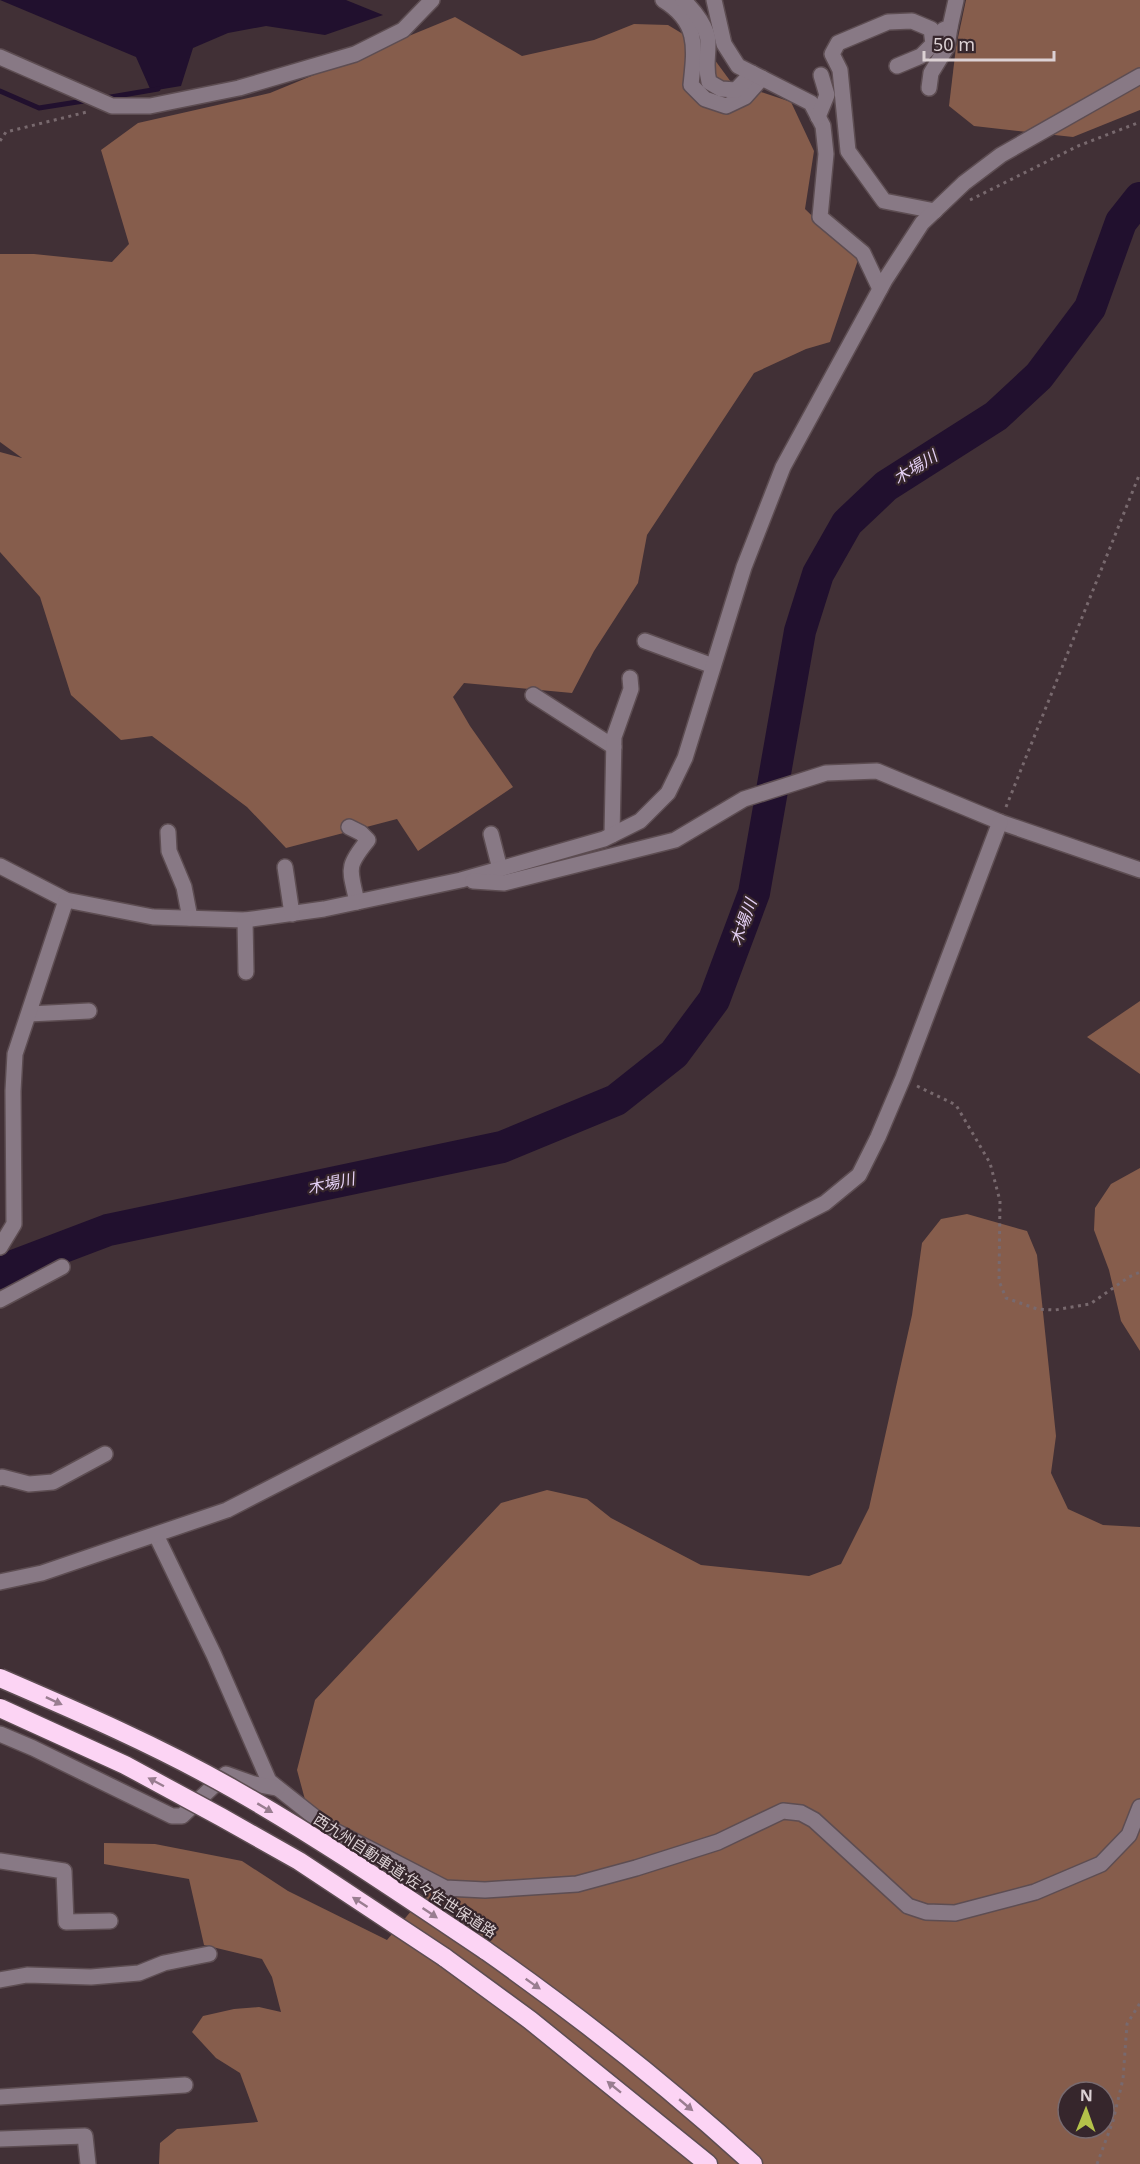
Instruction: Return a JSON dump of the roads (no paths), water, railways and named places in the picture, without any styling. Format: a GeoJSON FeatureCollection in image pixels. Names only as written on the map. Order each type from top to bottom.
{"type":"FeatureCollection","features":[{"type":"Feature","properties":{"kind":"highway","name":"西九州自動車道;佐々佐世保道路"},"geometry":{"type":"LineString","coordinates":[[0,1678],[134,1738],[233,1789],[320,1841],[562,2004],[634,2061],[753,2164]]}},
{"type":"Feature","properties":{"kind":"highway"},"geometry":{"type":"LineString","coordinates":[[0,1708],[125,1766],[299,1861],[444,1957],[530,2020],[708,2164]]}},
{"type":"Feature","properties":{"kind":"street"},"geometry":{"type":"LineString","coordinates":[[0,57],[112,106],[150,106],[239,88],[355,54],[403,30],[432,0]]}},
{"type":"Feature","properties":{"kind":"street"},"geometry":{"type":"LineString","coordinates":[[663,0],[673,6],[692,29],[694,57],[691,85],[705,99],[726,106],[745,97],[757,76]]}},
{"type":"Feature","properties":{"kind":"street"},"geometry":{"type":"LineString","coordinates":[[683,0],[700,20],[709,42],[705,66],[709,82],[721,89],[736,90],[757,76]]}},
{"type":"Feature","properties":{"kind":"street"},"geometry":{"type":"LineString","coordinates":[[714,0],[724,44],[738,66],[811,103],[820,122],[826,154],[820,218],[863,252],[880,289]]}},
{"type":"Feature","properties":{"kind":"street"},"geometry":{"type":"LineString","coordinates":[[929,87],[931,73],[947,47],[956,0]]}},
{"type":"Feature","properties":{"kind":"street"},"geometry":{"type":"LineString","coordinates":[[897,66],[921,56],[933,44],[931,29],[912,21],[888,22],[838,43],[832,54],[840,70],[848,151],[884,201],[934,211]]}},
{"type":"Feature","properties":{"kind":"street"},"geometry":{"type":"LineString","coordinates":[[932,36],[950,27]]}},
{"type":"Feature","properties":{"kind":"street"},"geometry":{"type":"LineString","coordinates":[[820,122],[827,95],[821,75]]}},
{"type":"Feature","properties":{"kind":"street"},"geometry":{"type":"LineString","coordinates":[[0,866],[66,900],[153,917],[245,920],[357,902],[461,880],[604,839],[640,821],[668,793],[685,758],[744,567],[783,467],[880,289],[922,223],[964,183],[1001,155],[1140,76]]}},
{"type":"Feature","properties":{"kind":"street"},"geometry":{"type":"LineString","coordinates":[[820,122],[845,120]]}},
{"type":"Feature","properties":{"kind":"street"},"geometry":{"type":"LineString","coordinates":[[645,641],[713,666]]}},
{"type":"Feature","properties":{"kind":"street"},"geometry":{"type":"LineString","coordinates":[[612,835],[614,737],[631,689],[630,678]]}},
{"type":"Feature","properties":{"kind":"street"},"geometry":{"type":"LineString","coordinates":[[533,694],[614,747]]}},
{"type":"Feature","properties":{"kind":"street"},"geometry":{"type":"LineString","coordinates":[[461,880],[504,883],[675,840],[744,799],[826,774],[877,771],[1000,822],[1140,870]]}},
{"type":"Feature","properties":{"kind":"street"},"geometry":{"type":"LineString","coordinates":[[0,1582],[42,1573],[227,1510],[825,1203],[859,1175],[903,1078],[1000,822]]}},
{"type":"Feature","properties":{"kind":"street"},"geometry":{"type":"LineString","coordinates":[[349,827],[361,833],[368,840],[356,855],[350,869],[357,902]]}},
{"type":"Feature","properties":{"kind":"street"},"geometry":{"type":"LineString","coordinates":[[168,832],[169,851],[184,887],[190,918]]}},
{"type":"Feature","properties":{"kind":"street"},"geometry":{"type":"LineString","coordinates":[[491,834],[500,869]]}},
{"type":"Feature","properties":{"kind":"street"},"geometry":{"type":"LineString","coordinates":[[285,867],[292,914]]}},
{"type":"Feature","properties":{"kind":"street"},"geometry":{"type":"LineString","coordinates":[[0,1247],[14,1224],[7,1070],[29,1014],[66,900]]}},
{"type":"Feature","properties":{"kind":"street"},"geometry":{"type":"LineString","coordinates":[[245,920],[246,972]]}},
{"type":"Feature","properties":{"kind":"street"},"geometry":{"type":"LineString","coordinates":[[29,1014],[89,1011]]}},
{"type":"Feature","properties":{"kind":"street"},"geometry":{"type":"LineString","coordinates":[[0,1300],[62,1267]]}},
{"type":"Feature","properties":{"kind":"street"},"geometry":{"type":"LineString","coordinates":[[0,1478],[29,1484],[52,1482],[105,1454]]}},
{"type":"Feature","properties":{"kind":"street"},"geometry":{"type":"LineString","coordinates":[[156,1535],[214,1654],[269,1781],[327,1827],[445,1888],[484,1890],[577,1884],[718,1842],[783,1811],[801,1813],[814,1820],[908,1906],[926,1912],[955,1913],[1035,1892],[1101,1864],[1129,1835],[1140,1807]]}},
{"type":"Feature","properties":{"kind":"street"},"geometry":{"type":"LineString","coordinates":[[0,1734],[172,1816],[182,1816],[226,1774],[254,1784],[279,1789]]}},
{"type":"Feature","properties":{"kind":"street"},"geometry":{"type":"LineString","coordinates":[[0,1861],[64,1871],[66,1922],[110,1921]]}},
{"type":"Feature","properties":{"kind":"street"},"geometry":{"type":"LineString","coordinates":[[0,1966],[3,1969],[27,1975],[91,1977],[139,1973],[164,1963],[209,1954]]}},
{"type":"Feature","properties":{"kind":"street"},"geometry":{"type":"LineString","coordinates":[[0,1980],[27,1975]]}},
{"type":"Feature","properties":{"kind":"street"},"geometry":{"type":"LineString","coordinates":[[0,2097],[185,2085]]}},
{"type":"Feature","properties":{"kind":"street"},"geometry":{"type":"LineString","coordinates":[[0,2139],[84,2136],[88,2164]]}},
{"type":"Feature","properties":{"kind":"waterway"},"geometry":{"type":"LineString","coordinates":[[105,98],[158,89]]}},
{"type":"Feature","properties":{"kind":"waterway"},"geometry":{"type":"LineString","coordinates":[[0,91],[39,108],[90,100]]}},
{"type":"Feature","properties":{"kind":"waterway","name":"木場川"},"geometry":{"type":"LineString","coordinates":[[0,1273],[108,1230],[502,1147],[616,1100],[674,1054],[714,1000],[754,893],[800,631],[818,574],[847,523],[886,486],[996,416],[1039,376],[1090,308],[1121,222],[1140,198]]}}]}
